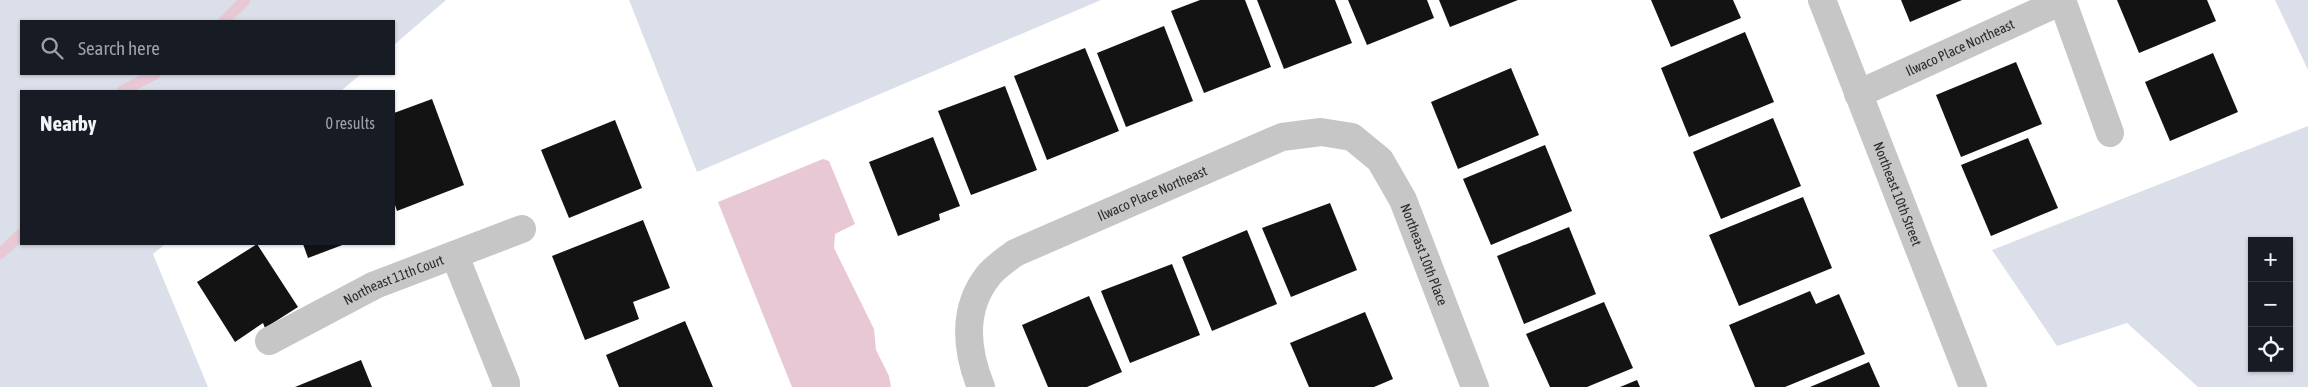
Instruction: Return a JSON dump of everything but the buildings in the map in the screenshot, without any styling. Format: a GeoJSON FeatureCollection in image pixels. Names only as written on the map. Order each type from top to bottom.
{"type":"FeatureCollection","features":[{"type":"Feature","properties":{"kind":"street","name":"Northeast 10th Street"},"geometry":{"type":"LineString","coordinates":[[1822,0],[1973,387]]}},
{"type":"Feature","properties":{"kind":"street","name":"Ilwaco Place Northeast"},"geometry":{"type":"LineString","coordinates":[[1858,94],[2062,0]]}},
{"type":"Feature","properties":{"kind":"street"},"geometry":{"type":"LineString","coordinates":[[2062,0],[2110,133]]}},
{"type":"Feature","properties":{"kind":"street","name":"Ilwaco Place Northeast"},"geometry":{"type":"LineString","coordinates":[[981,387],[971,363],[968,327],[974,297],[989,274],[1015,253],[1282,137],[1321,132],[1352,137]]}},
{"type":"Feature","properties":{"kind":"street","name":"Northeast 10th Place"},"geometry":{"type":"LineString","coordinates":[[1352,137],[1380,160],[1403,200],[1476,387]]}},
{"type":"Feature","properties":{"kind":"street","name":"Northeast 11th Court"},"geometry":{"type":"LineString","coordinates":[[269,341],[375,286],[522,229]]}},
{"type":"Feature","properties":{"kind":"street"},"geometry":{"type":"LineString","coordinates":[[455,256],[506,387]]}},
{"type":"Feature","properties":{"kind":"shaded area"},"geometry":{"type":"Polygon","coordinates":[[[0,0],[446,0],[395,44],[395,20],[20,20],[20,75],[360,75],[342,90],[20,90],[20,245],[164,245],[153,254],[208,387],[0,387],[0,0]]]}},
{"type":"Feature","properties":{"kind":"shaded area"},"geometry":{"type":"Polygon","coordinates":[[[629,0],[1101,0],[697,172],[629,0]]]}},
{"type":"Feature","properties":{"kind":"shaded area"},"geometry":{"type":"Polygon","coordinates":[[[2275,0],[2308,0],[2308,70],[2275,0]]]}},
{"type":"Feature","properties":{"kind":"shaded area"},"geometry":{"type":"Polygon","coordinates":[[[2308,126],[2308,387],[2198,387],[2127,323],[2057,346],[1992,250],[2308,126]]]}},
{"type":"Feature","properties":{"kind":"shaded area"},"geometry":{"type":"Polygon","coordinates":[[[823,159],[829,161],[855,224],[835,234],[834,248],[874,329],[876,350],[889,376],[891,387],[792,387],[718,202],[823,159]]]}},
{"type":"Feature","properties":{"kind":"waterway"},"geometry":{"type":"LineString","coordinates":[[225,20],[245,0]]}},
{"type":"Feature","properties":{"kind":"waterway"},"geometry":{"type":"LineString","coordinates":[[124,90],[153,75]]}},
{"type":"Feature","properties":{"kind":"waterway"},"geometry":{"type":"LineString","coordinates":[[0,254],[20,235]]}}]}
